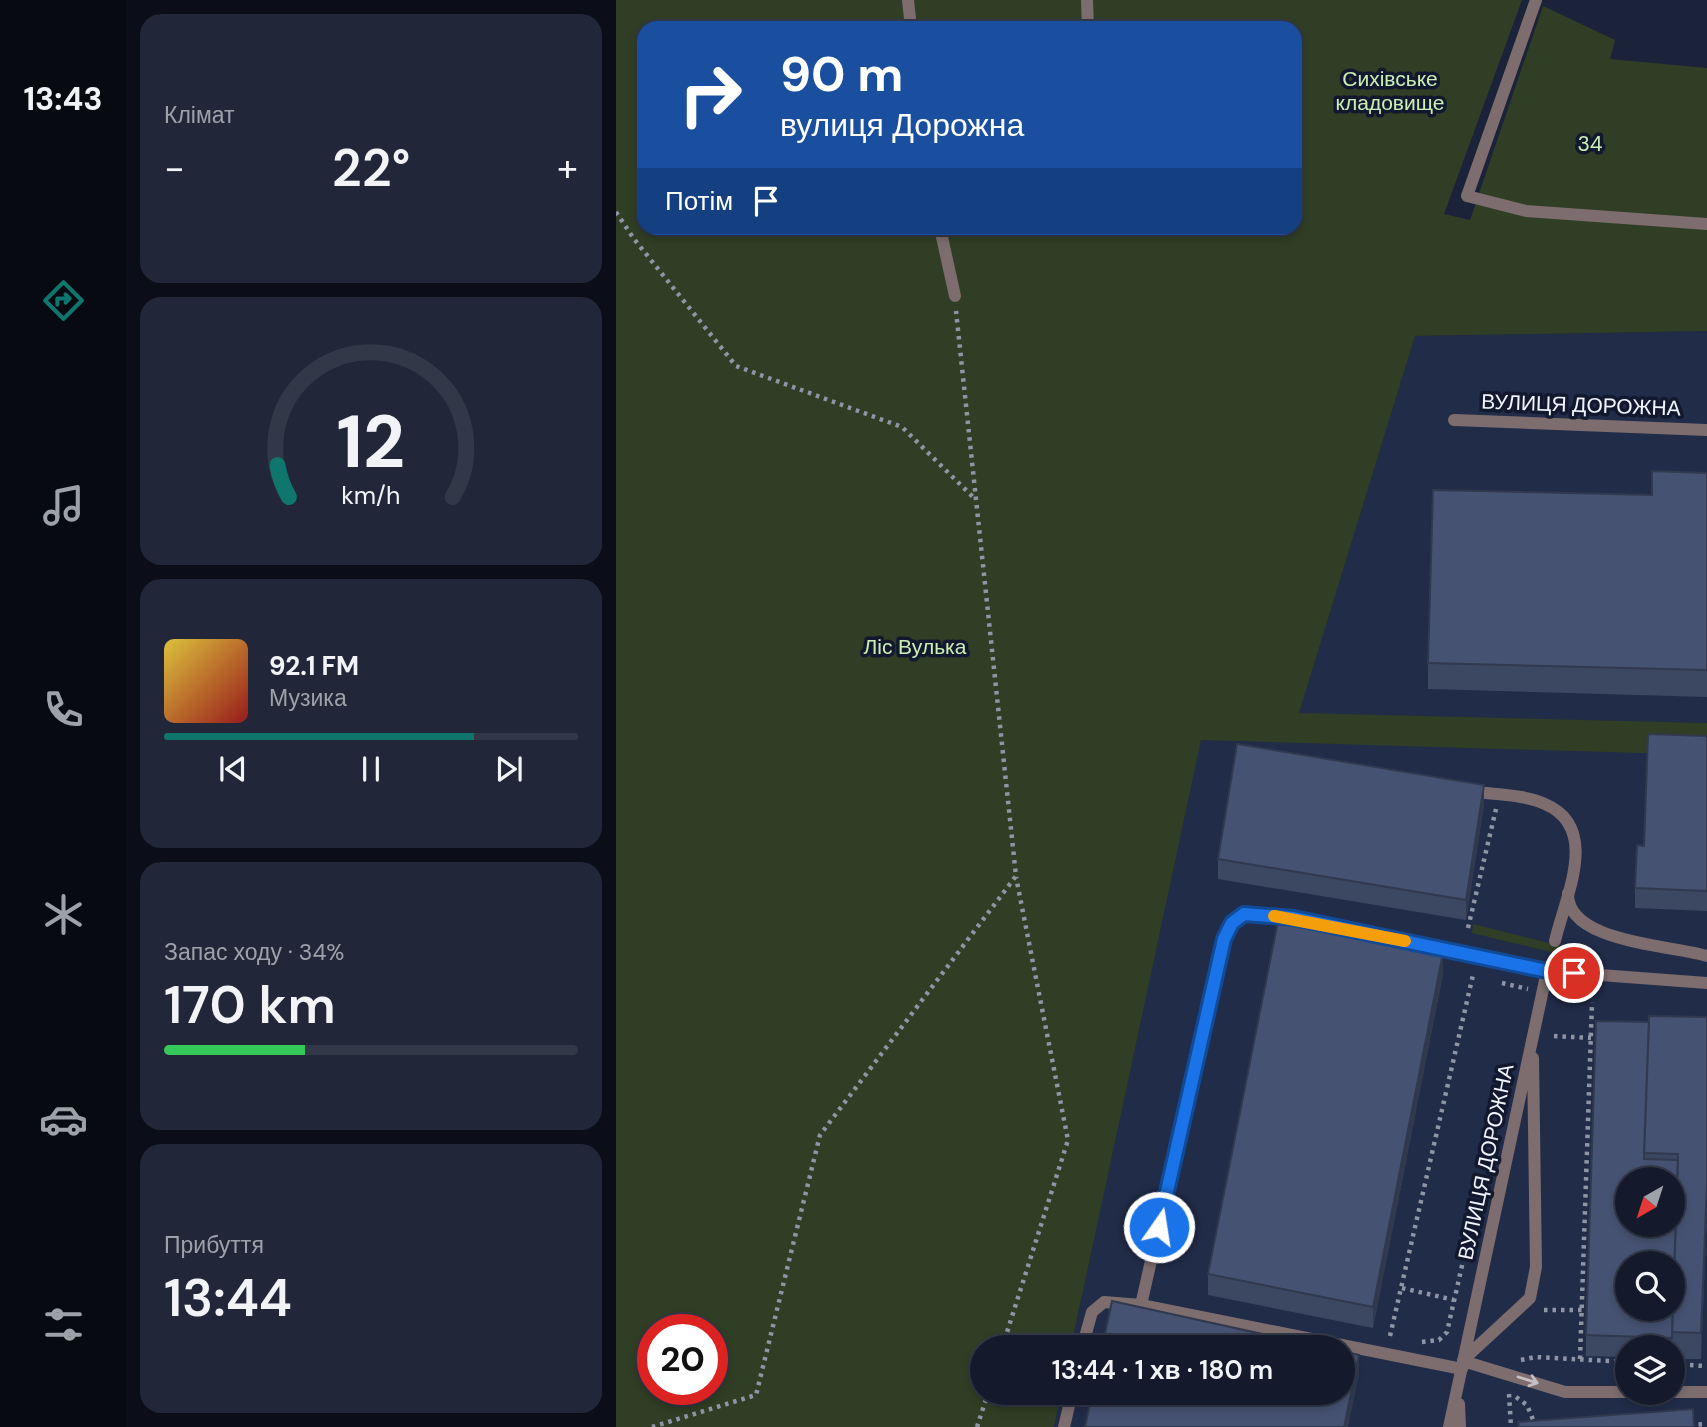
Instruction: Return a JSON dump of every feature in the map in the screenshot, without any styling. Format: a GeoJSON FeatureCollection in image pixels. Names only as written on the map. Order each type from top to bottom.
{"type":"FeatureCollection","features":[{"type":"Feature","properties":{"kind":"lane"},"geometry":{"type":"LineString","coordinates":[[908,0],[910,21]]}},
{"type":"Feature","properties":{"kind":"lane"},"geometry":{"type":"LineString","coordinates":[[1087,0],[1088,21]]}},
{"type":"Feature","properties":{"kind":"lane"},"geometry":{"type":"LineString","coordinates":[[1536,0],[1467,196],[1526,211],[1707,224]]}},
{"type":"Feature","properties":{"kind":"lane"},"geometry":{"type":"LineString","coordinates":[[942,235],[955,296]]}},
{"type":"Feature","properties":{"kind":"lane","name":"ВУЛИЦЯ ДОРОЖНА"},"geometry":{"type":"LineString","coordinates":[[1454,420],[1707,430]]}},
{"type":"Feature","properties":{"kind":"lane"},"geometry":{"type":"LineString","coordinates":[[1458,789],[1543,803],[1561,813],[1575,832],[1578,852],[1555,940]]}},
{"type":"Feature","properties":{"kind":"lane"},"geometry":{"type":"LineString","coordinates":[[1569,883],[1568,901],[1576,917],[1597,931],[1707,956]]}},
{"type":"Feature","properties":{"kind":"lane"},"geometry":{"type":"LineString","coordinates":[[1141,1305],[1224,939],[1232,923],[1244,914],[1294,918],[1547,971],[1707,984]]}},
{"type":"Feature","properties":{"kind":"lane","name":"ВУЛИЦЯ ДОРОЖНА"},"geometry":{"type":"LineString","coordinates":[[1458,1386],[1547,971]]}},
{"type":"Feature","properties":{"kind":"lane"},"geometry":{"type":"LineString","coordinates":[[1462,1365],[1514,1317],[1530,1298],[1536,1267],[1532,1039]]}},
{"type":"Feature","properties":{"kind":"lane"},"geometry":{"type":"LineString","coordinates":[[1086,1335],[1092,1312],[1104,1302],[1141,1305],[1462,1365],[1565,1392],[1615,1392]]}},
{"type":"Feature","properties":{"kind":"lane"},"geometry":{"type":"LineString","coordinates":[[1450,1427],[1458,1386]]}},
{"type":"Feature","properties":{"kind":"lane"},"geometry":{"type":"LineString","coordinates":[[1458,1386],[1460,1427]]}},
{"type":"Feature","properties":{"kind":"lane"},"geometry":{"type":"LineString","coordinates":[[1685,1392],[1707,1392]]}},
{"type":"Feature","properties":{"kind":"lane"},"geometry":{"type":"LineString","coordinates":[[1064,1427],[1069,1405]]}},
{"type":"Feature","properties":{"kind":"path"},"geometry":{"type":"LineString","coordinates":[[616,212],[634,239],[736,366],[902,427],[976,500]]}},
{"type":"Feature","properties":{"kind":"path"},"geometry":{"type":"LineString","coordinates":[[955,296],[1016,876],[1068,1140],[1007,1335]]}},
{"type":"Feature","properties":{"kind":"path"},"geometry":{"type":"LineString","coordinates":[[1468,928],[1499,796]]}},
{"type":"Feature","properties":{"kind":"path"},"geometry":{"type":"LineString","coordinates":[[652,1427],[755,1395],[820,1135],[1016,876]]}},
{"type":"Feature","properties":{"kind":"path"},"geometry":{"type":"LineString","coordinates":[[1465,974],[1485,978]]}},
{"type":"Feature","properties":{"kind":"path"},"geometry":{"type":"LineString","coordinates":[[1390,1336],[1473,975]]}},
{"type":"Feature","properties":{"kind":"path"},"geometry":{"type":"LineString","coordinates":[[1497,982],[1535,991],[1530,998]]}},
{"type":"Feature","properties":{"kind":"path"},"geometry":{"type":"LineString","coordinates":[[1580,1359],[1592,1002]]}},
{"type":"Feature","properties":{"kind":"path"},"geometry":{"type":"LineString","coordinates":[[1555,1036],[1591,1038]]}},
{"type":"Feature","properties":{"kind":"path"},"geometry":{"type":"LineString","coordinates":[[1411,1340],[1439,1340],[1447,1332],[1475,1206]]}},
{"type":"Feature","properties":{"kind":"path"},"geometry":{"type":"LineString","coordinates":[[1402,1288],[1454,1300]]}},
{"type":"Feature","properties":{"kind":"path"},"geometry":{"type":"LineString","coordinates":[[1544,1310],[1582,1310]]}},
{"type":"Feature","properties":{"kind":"path"},"geometry":{"type":"LineString","coordinates":[[1376,1334],[1401,1338]]}},
{"type":"Feature","properties":{"kind":"path"},"geometry":{"type":"LineString","coordinates":[[1513,1366],[1535,1357],[1615,1361]]}},
{"type":"Feature","properties":{"kind":"path"},"geometry":{"type":"LineString","coordinates":[[1685,1365],[1704,1366]]}},
{"type":"Feature","properties":{"kind":"path"},"geometry":{"type":"LineString","coordinates":[[1508,1386],[1511,1427]]}},
{"type":"Feature","properties":{"kind":"path"},"geometry":{"type":"LineString","coordinates":[[1509,1392],[1527,1405],[1536,1427]]}},
{"type":"Feature","properties":{"kind":"path"},"geometry":{"type":"LineString","coordinates":[[977,1427],[984,1405]]}},
{"type":"Feature","properties":{"kind":"path"},"geometry":{"type":"LineString","coordinates":[[1682,1425],[1707,1424]]}},
{"type":"Feature","properties":{"kind":"shaded area"},"geometry":{"type":"Polygon","coordinates":[[[1707,331],[1707,723],[1298,714],[1415,336],[1707,331]]]}},
{"type":"Feature","properties":{"kind":"shaded area"},"geometry":{"type":"Polygon","coordinates":[[[1202,729],[1707,751],[1707,1427],[1054,1427],[1059,1405],[1355,1405],[1355,1335],[1074,1335],[1202,729]]]}},
{"type":"Feature","properties":{"kind":"green space","name":"Ліс Вулька"},"geometry":{"type":"Polygon","coordinates":[[[616,0],[1522,0],[1444,214],[1470,220],[1543,6],[1615,40],[1610,59],[1707,68],[1707,331],[1415,336],[1299,713],[1707,723],[1707,755],[1201,740],[1074,1335],[970,1335],[970,1405],[1059,1405],[1054,1427],[616,1427],[616,0]]]}},
{"type":"Feature","properties":{"kind":"green space"},"geometry":{"type":"Polygon","coordinates":[[[1473,924],[1582,951],[1588,955],[1588,961],[1472,933],[1473,924]]]}},
{"type":"Feature","properties":{"kind":"building"},"geometry":{"type":"Polygon","coordinates":[[[1652,471],[1707,473],[1707,670],[1428,663],[1433,490],[1652,495],[1652,471]]]}},
{"type":"Feature","properties":{"kind":"building"},"geometry":{"type":"Polygon","coordinates":[[[1648,734],[1707,736],[1707,891],[1635,888],[1637,845],[1644,846],[1648,734]]]}},
{"type":"Feature","properties":{"kind":"building"},"geometry":{"type":"Polygon","coordinates":[[[1237,744],[1484,785],[1466,900],[1218,859],[1237,744]]]}},
{"type":"Feature","properties":{"kind":"building"},"geometry":{"type":"Polygon","coordinates":[[[1278,921],[1443,953],[1373,1307],[1208,1274],[1278,921]]]}},
{"type":"Feature","properties":{"kind":"building"},"geometry":{"type":"Polygon","coordinates":[[[1649,1016],[1707,1017],[1707,1184],[1701,1333],[1672,1332],[1672,1321],[1685,1321],[1685,1251],[1675,1251],[1675,1237],[1685,1237],[1685,1167],[1678,1167],[1678,1154],[1644,1153],[1649,1016]]]}},
{"type":"Feature","properties":{"kind":"building"},"geometry":{"type":"Polygon","coordinates":[[[1596,1021],[1649,1022],[1644,1159],[1678,1160],[1678,1167],[1615,1167],[1615,1237],[1675,1237],[1675,1251],[1615,1251],[1615,1321],[1673,1321],[1672,1335],[1586,1335],[1596,1021]]]}},
{"type":"Feature","properties":{"kind":"building"},"geometry":{"type":"Polygon","coordinates":[[[1112,1301],[1267,1335],[1105,1335],[1112,1301]]]}},
{"type":"Feature","properties":{"kind":"building"},"geometry":{"type":"Polygon","coordinates":[[[1355,1354],[1359,1355],[1355,1374],[1355,1354]]]}},
{"type":"Feature","properties":{"kind":"building"},"geometry":{"type":"Polygon","coordinates":[[[1090,1405],[1349,1405],[1344,1427],[1085,1427],[1090,1405]]]}},
{"type":"Feature","properties":{"kind":"building"},"geometry":{"type":"Polygon","coordinates":[[[1693,1409],[1694,1427],[1519,1427],[1518,1422],[1693,1409]]]}},
{"type":"Feature","properties":{"kind":"slow traffic"},"geometry":{"type":"LineString","coordinates":[[1274,916],[1405,941]]}},
{"type":"Feature","properties":{"kind":"route"},"geometry":{"type":"LineString","coordinates":[[1159,1227],[1224,939],[1232,923],[1244,914],[1294,918],[1547,971],[1574,973]]}},
{"type":"Feature","properties":{"kind":"park label","name":"Сихівське кладовище"},"geometry":{"type":"Point","coordinates":[1390,91]}},
{"type":"Feature","properties":{"kind":"park label","name":"34"},"geometry":{"type":"Point","coordinates":[1590,144]}}]}
